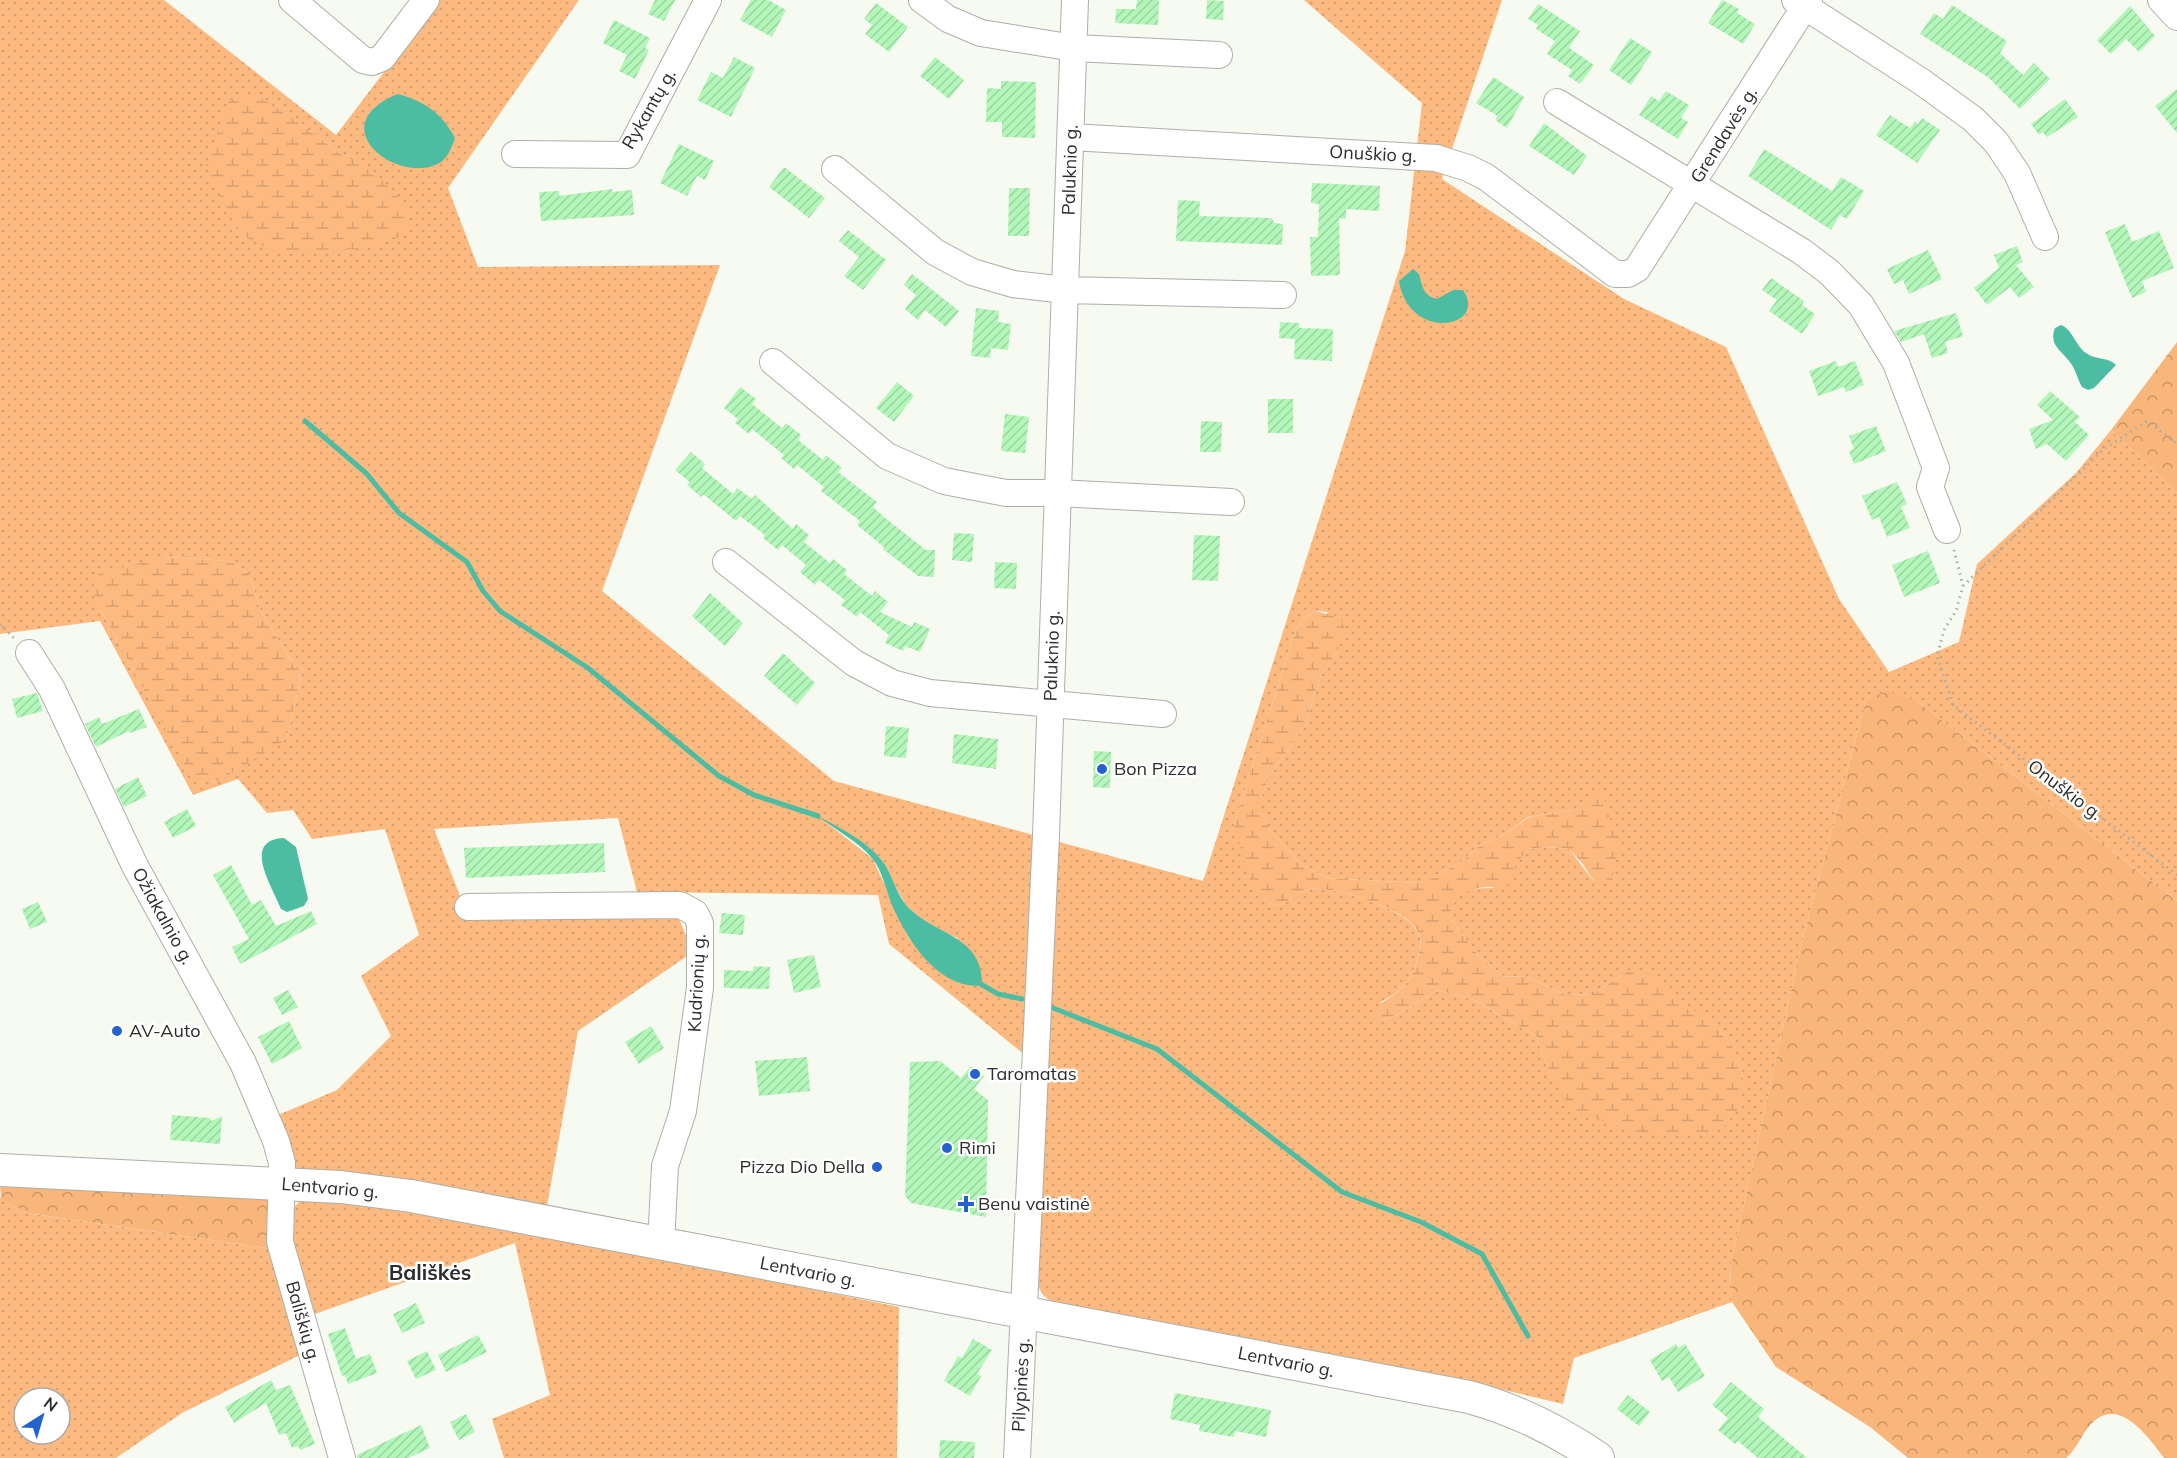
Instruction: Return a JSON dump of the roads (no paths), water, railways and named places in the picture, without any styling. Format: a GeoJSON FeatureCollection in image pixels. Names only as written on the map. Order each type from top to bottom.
{"type":"FeatureCollection","features":[{"type":"Feature","properties":{"kind":"main road","name":"Lentvario g."},"geometry":{"type":"LineString","coordinates":[[0,1170],[341,1187],[411,1196],[1469,1397],[1507,1407],[1542,1423],[1598,1458]]}},
{"type":"Feature","properties":{"kind":"street"},"geometry":{"type":"LineString","coordinates":[[292,0],[363,60],[372,62],[382,58],[426,0]]}},
{"type":"Feature","properties":{"kind":"street","name":"Rykantų g."},"geometry":{"type":"LineString","coordinates":[[514,154],[627,155],[708,0]]}},
{"type":"Feature","properties":{"kind":"street"},"geometry":{"type":"LineString","coordinates":[[922,0],[948,19],[981,33],[1074,48],[1219,55]]}},
{"type":"Feature","properties":{"kind":"street","name":"Paluknio g."},"geometry":{"type":"LineString","coordinates":[[1026,1312],[1051,706],[1075,0]]}},
{"type":"Feature","properties":{"kind":"street"},"geometry":{"type":"LineString","coordinates":[[2161,0],[2177,17]]}},
{"type":"Feature","properties":{"kind":"street"},"geometry":{"type":"LineString","coordinates":[[1803,2],[1922,81],[1973,119],[1996,142],[2017,173],[2045,237]]}},
{"type":"Feature","properties":{"kind":"street","name":"Grendavės g."},"geometry":{"type":"LineString","coordinates":[[1637,269],[1692,185],[1803,2]]}},
{"type":"Feature","properties":{"kind":"street"},"geometry":{"type":"LineString","coordinates":[[1557,102],[1801,251],[1829,272],[1861,305],[1882,336],[1914,406],[1936,468],[1930,487],[1947,531]]}},
{"type":"Feature","properties":{"kind":"street","name":"Onuškio g."},"geometry":{"type":"LineString","coordinates":[[1071,137],[1436,158],[1468,168],[1486,177],[1615,274],[1628,274],[1637,269]]}},
{"type":"Feature","properties":{"kind":"street"},"geometry":{"type":"LineString","coordinates":[[835,169],[935,252],[963,267],[1012,284],[1065,290],[1283,295]]}},
{"type":"Feature","properties":{"kind":"street"},"geometry":{"type":"LineString","coordinates":[[773,362],[887,456],[944,481],[1006,493],[1058,493],[1231,502]]}},
{"type":"Feature","properties":{"kind":"street"},"geometry":{"type":"LineString","coordinates":[[726,562],[854,663],[892,683],[930,693],[1051,706],[1162,714]]}},
{"type":"Feature","properties":{"kind":"street","name":"Ožiakalnio g."},"geometry":{"type":"LineString","coordinates":[[29,653],[52,689],[135,866],[243,1063],[276,1141],[282,1163],[282,1184]]}},
{"type":"Feature","properties":{"kind":"street","name":"Kudrionių g."},"geometry":{"type":"LineString","coordinates":[[468,906],[680,905],[695,913],[700,923],[700,988],[683,1111],[665,1166],[661,1244]]}},
{"type":"Feature","properties":{"kind":"street","name":"Bališkių g."},"geometry":{"type":"LineString","coordinates":[[282,1184],[280,1242],[342,1458]]}},
{"type":"Feature","properties":{"kind":"street","name":"Pilypinės g."},"geometry":{"type":"LineString","coordinates":[[1017,1458],[1026,1312]]}},
{"type":"Feature","properties":{"kind":"waterway"},"geometry":{"type":"LineString","coordinates":[[305,421],[366,473],[399,513],[467,562],[483,591],[500,611],[588,668],[719,776],[754,795],[818,816]]}},
{"type":"Feature","properties":{"kind":"waterway"},"geometry":{"type":"LineString","coordinates":[[979,983],[998,994],[1022,999]]}},
{"type":"Feature","properties":{"kind":"waterway"},"geometry":{"type":"LineString","coordinates":[[1053,1008],[1157,1049],[1342,1192],[1421,1222],[1482,1254],[1528,1336]]}},
{"type":"Feature","properties":{"kind":"place","name":"Bon Pizza"},"geometry":{"type":"Point","coordinates":[1102,769]}},
{"type":"Feature","properties":{"kind":"place","name":"AV-Auto"},"geometry":{"type":"Point","coordinates":[117,1031]}},
{"type":"Feature","properties":{"kind":"place","name":"Taromatas"},"geometry":{"type":"Point","coordinates":[975,1074]}},
{"type":"Feature","properties":{"kind":"place","name":"Rimi"},"geometry":{"type":"Point","coordinates":[947,1148]}},
{"type":"Feature","properties":{"kind":"place","name":"Pizza Dio Della"},"geometry":{"type":"Point","coordinates":[877,1167]}},
{"type":"Feature","properties":{"kind":"place","name":"Benu vaistinė"},"geometry":{"type":"Point","coordinates":[966,1204]}},
{"type":"Feature","properties":{"kind":"district","name":"Bališkės"},"geometry":{"type":"Point","coordinates":[430,1273]}}]}
